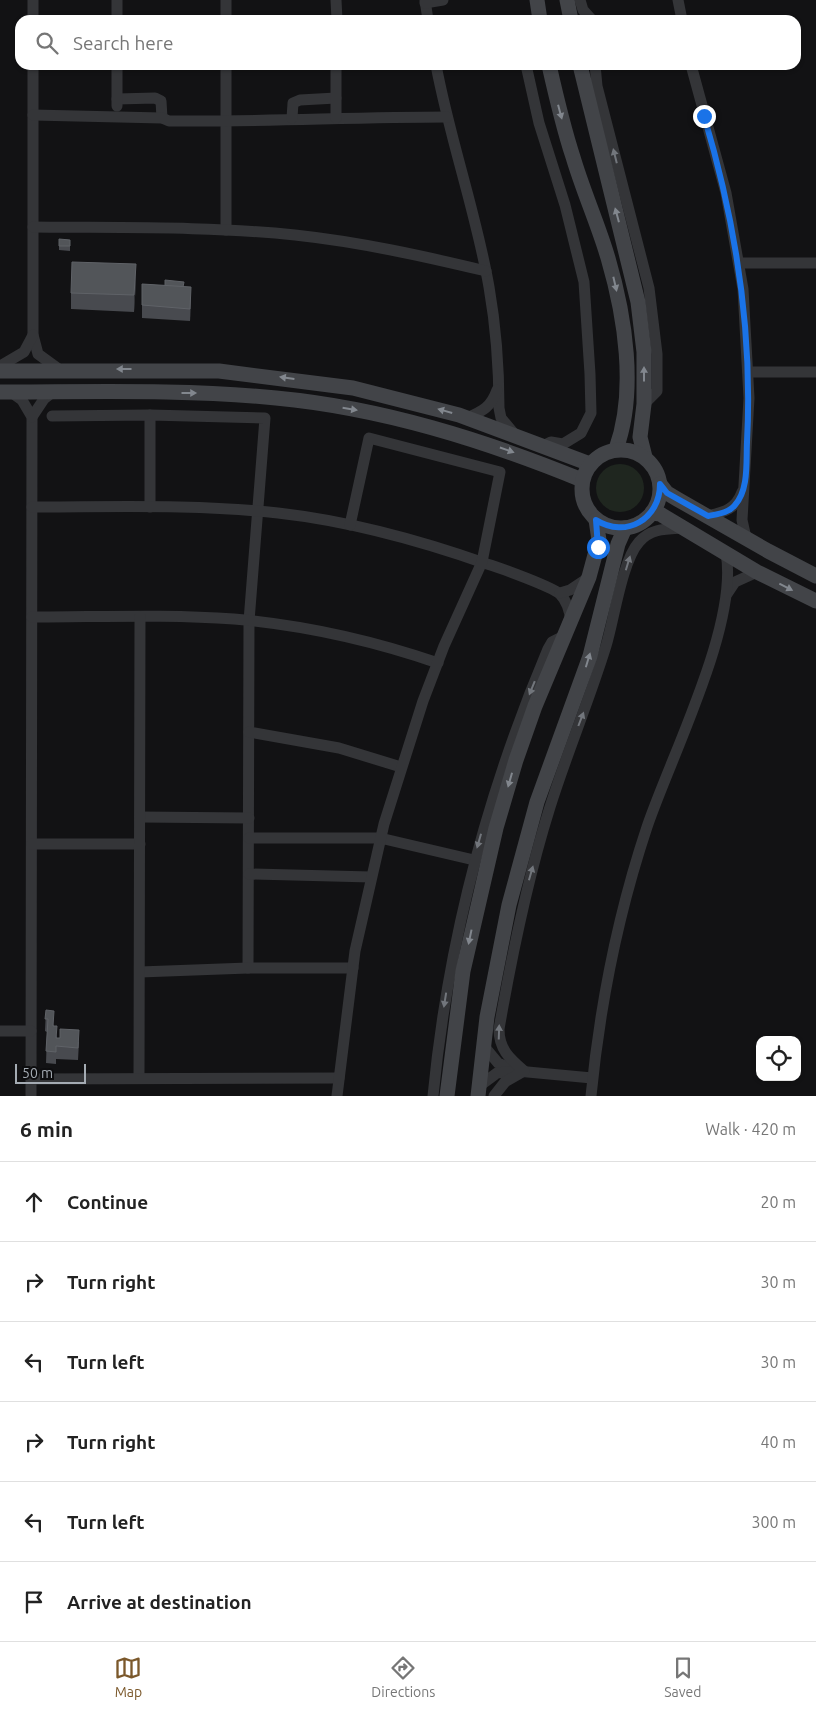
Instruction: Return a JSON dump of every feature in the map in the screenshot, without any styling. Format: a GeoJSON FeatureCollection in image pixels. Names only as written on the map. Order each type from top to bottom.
{"type":"FeatureCollection","features":[{"type":"Feature","properties":{"kind":"main road"},"geometry":{"type":"LineString","coordinates":[[567,0],[570,15]]}},
{"type":"Feature","properties":{"kind":"main road"},"geometry":{"type":"LineString","coordinates":[[550,70],[572,157],[607,256],[619,305],[626,382],[622,432],[616,449]]}},
{"type":"Feature","properties":{"kind":"main road"},"geometry":{"type":"LineString","coordinates":[[581,70],[633,276],[644,352],[644,404],[640,437],[645,457]]}},
{"type":"Feature","properties":{"kind":"main road"},"geometry":{"type":"LineString","coordinates":[[0,371],[174,370],[253,374],[353,388],[424,405],[467,418],[590,464]]}},
{"type":"Feature","properties":{"kind":"main road"},"geometry":{"type":"LineString","coordinates":[[6,392],[212,393],[278,398],[369,412],[443,430],[511,451],[582,480]]}},
{"type":"Feature","properties":{"kind":"main road"},"geometry":{"type":"LineString","coordinates":[[447,1096],[463,971],[496,828],[516,760],[535,706],[569,629],[589,577],[599,540],[596,520],[583,501],[582,480],[590,464],[601,454],[616,449],[631,450],[645,457],[655,469],[660,484],[667,493],[816,576]]}},
{"type":"Feature","properties":{"kind":"main road"},"geometry":{"type":"LineString","coordinates":[[596,520],[610,527],[625,528],[640,523],[652,513],[658,499],[660,484]]}},
{"type":"Feature","properties":{"kind":"main road"},"geometry":{"type":"LineString","coordinates":[[652,513],[660,514],[757,572],[816,601]]}},
{"type":"Feature","properties":{"kind":"main road"},"geometry":{"type":"LineString","coordinates":[[478,1092],[484,1045],[509,905],[526,838],[582,679],[618,544],[625,528]]}},
{"type":"Feature","properties":{"kind":"street"},"geometry":{"type":"LineString","coordinates":[[33,0],[33,15]]}},
{"type":"Feature","properties":{"kind":"street"},"geometry":{"type":"LineString","coordinates":[[117,0],[117,15]]}},
{"type":"Feature","properties":{"kind":"street"},"geometry":{"type":"LineString","coordinates":[[226,0],[226,15]]}},
{"type":"Feature","properties":{"kind":"street"},"geometry":{"type":"LineString","coordinates":[[336,0],[336,15]]}},
{"type":"Feature","properties":{"kind":"street"},"geometry":{"type":"LineString","coordinates":[[427,15],[425,1],[443,0]]}},
{"type":"Feature","properties":{"kind":"street"},"geometry":{"type":"LineString","coordinates":[[580,0],[583,10],[588,15]]}},
{"type":"Feature","properties":{"kind":"street"},"geometry":{"type":"LineString","coordinates":[[678,0],[680,15]]}},
{"type":"Feature","properties":{"kind":"street"},"geometry":{"type":"LineString","coordinates":[[33,70],[33,335],[38,354],[60,370]]}},
{"type":"Feature","properties":{"kind":"street"},"geometry":{"type":"LineString","coordinates":[[117,70],[117,116]]}},
{"type":"Feature","properties":{"kind":"street"},"geometry":{"type":"LineString","coordinates":[[226,70],[226,230]]}},
{"type":"Feature","properties":{"kind":"street"},"geometry":{"type":"LineString","coordinates":[[336,70],[336,118]]}},
{"type":"Feature","properties":{"kind":"street"},"geometry":{"type":"LineString","coordinates":[[437,70],[486,271],[496,333],[499,408],[502,418],[516,436]]}},
{"type":"Feature","properties":{"kind":"street"},"geometry":{"type":"LineString","coordinates":[[527,70],[539,123],[565,205],[584,282],[590,384],[591,413],[581,434],[563,444],[551,442],[543,446]]}},
{"type":"Feature","properties":{"kind":"street"},"geometry":{"type":"LineString","coordinates":[[595,70],[597,86],[649,288],[654,322],[657,391],[644,404]]}},
{"type":"Feature","properties":{"kind":"street"},"geometry":{"type":"LineString","coordinates":[[692,70],[726,193],[739,263],[749,398],[742,510],[746,538]]}},
{"type":"Feature","properties":{"kind":"street"},"geometry":{"type":"LineString","coordinates":[[117,99],[155,98],[160,101],[162,118]]}},
{"type":"Feature","properties":{"kind":"street"},"geometry":{"type":"LineString","coordinates":[[292,118],[293,103],[300,100],[336,98]]}},
{"type":"Feature","properties":{"kind":"street"},"geometry":{"type":"LineString","coordinates":[[33,115],[117,116],[162,118],[169,121],[226,122],[292,118],[447,117]]}},
{"type":"Feature","properties":{"kind":"street"},"geometry":{"type":"LineString","coordinates":[[33,227],[226,230],[335,240],[411,253],[486,271]]}},
{"type":"Feature","properties":{"kind":"street"},"geometry":{"type":"LineString","coordinates":[[739,263],[816,262]]}},
{"type":"Feature","properties":{"kind":"street"},"geometry":{"type":"LineString","coordinates":[[0,366],[24,352],[33,335]]}},
{"type":"Feature","properties":{"kind":"street"},"geometry":{"type":"LineString","coordinates":[[748,372],[816,372]]}},
{"type":"Feature","properties":{"kind":"street"},"geometry":{"type":"LineString","coordinates":[[467,418],[492,404],[499,386]]}},
{"type":"Feature","properties":{"kind":"street"},"geometry":{"type":"LineString","coordinates":[[6,392],[22,400],[32,417],[32,1096]]}},
{"type":"Feature","properties":{"kind":"street"},"geometry":{"type":"LineString","coordinates":[[32,417],[44,399],[53,392]]}},
{"type":"Feature","properties":{"kind":"street"},"geometry":{"type":"LineString","coordinates":[[150,415],[150,507]]}},
{"type":"Feature","properties":{"kind":"street"},"geometry":{"type":"LineString","coordinates":[[52,416],[150,415],[265,418],[249,621],[248,968]]}},
{"type":"Feature","properties":{"kind":"street"},"geometry":{"type":"LineString","coordinates":[[337,1096],[353,968],[380,838],[401,767],[438,663],[482,562],[500,472],[369,438],[350,525]]}},
{"type":"Feature","properties":{"kind":"street"},"geometry":{"type":"LineString","coordinates":[[730,510],[741,496],[745,483]]}},
{"type":"Feature","properties":{"kind":"street"},"geometry":{"type":"LineString","coordinates":[[32,507],[150,507],[257,511],[350,525],[393,534],[482,562],[560,593],[566,602],[569,629],[552,642],[537,674],[502,766],[474,860],[447,984],[433,1096]]}},
{"type":"Feature","properties":{"kind":"street"},"geometry":{"type":"LineString","coordinates":[[708,516],[730,510],[742,510]]}},
{"type":"Feature","properties":{"kind":"street"},"geometry":{"type":"LineString","coordinates":[[520,1071],[504,1051],[499,1040],[499,1029],[520,916],[544,828],[568,752],[596,678],[633,550],[647,535],[658,530],[684,528]]}},
{"type":"Feature","properties":{"kind":"street"},"geometry":{"type":"LineString","coordinates":[[591,1096],[592,1078],[611,961],[626,899],[647,826],[706,671],[726,596],[729,569],[726,553]]}},
{"type":"Feature","properties":{"kind":"street"},"geometry":{"type":"LineString","coordinates":[[726,596],[736,582],[757,572]]}},
{"type":"Feature","properties":{"kind":"street"},"geometry":{"type":"LineString","coordinates":[[560,593],[570,590],[589,577]]}},
{"type":"Feature","properties":{"kind":"street"},"geometry":{"type":"LineString","coordinates":[[32,617],[140,617],[249,621],[309,628],[366,641],[438,663]]}},
{"type":"Feature","properties":{"kind":"street"},"geometry":{"type":"LineString","coordinates":[[140,617],[140,1078]]}},
{"type":"Feature","properties":{"kind":"street"},"geometry":{"type":"LineString","coordinates":[[249,732],[339,748],[401,767]]}},
{"type":"Feature","properties":{"kind":"street"},"geometry":{"type":"LineString","coordinates":[[140,817],[248,818]]}},
{"type":"Feature","properties":{"kind":"street"},"geometry":{"type":"LineString","coordinates":[[248,838],[380,838],[474,860]]}},
{"type":"Feature","properties":{"kind":"street"},"geometry":{"type":"LineString","coordinates":[[32,844],[140,844]]}},
{"type":"Feature","properties":{"kind":"street"},"geometry":{"type":"LineString","coordinates":[[248,874],[371,877]]}},
{"type":"Feature","properties":{"kind":"street"},"geometry":{"type":"LineString","coordinates":[[140,972],[248,968],[353,968]]}},
{"type":"Feature","properties":{"kind":"street"},"geometry":{"type":"LineString","coordinates":[[0,1031],[31,1031]]}},
{"type":"Feature","properties":{"kind":"street"},"geometry":{"type":"LineString","coordinates":[[484,1045],[498,1063],[520,1071]]}},
{"type":"Feature","properties":{"kind":"street"},"geometry":{"type":"LineString","coordinates":[[494,1096],[505,1082],[520,1071]]}},
{"type":"Feature","properties":{"kind":"street"},"geometry":{"type":"LineString","coordinates":[[478,1092],[498,1073],[520,1071],[592,1078]]}},
{"type":"Feature","properties":{"kind":"street"},"geometry":{"type":"LineString","coordinates":[[32,1078],[339,1078]]}},
{"type":"Feature","properties":{"kind":"shaded area"},"geometry":{"type":"Polygon","coordinates":[[[615,464],[625,464],[637,471],[644,483],[644,493],[637,505],[625,512],[615,512],[607,508],[600,501],[596,493],[596,483],[600,475],[607,468],[615,464]]]}},
{"type":"Feature","properties":{"kind":"building"},"geometry":{"type":"Polygon","coordinates":[[[59,239],[70,240],[70,246],[59,246],[59,239]]]}},
{"type":"Feature","properties":{"kind":"building"},"geometry":{"type":"Polygon","coordinates":[[[72,262],[136,264],[134,295],[71,293],[72,262]]]}},
{"type":"Feature","properties":{"kind":"building"},"geometry":{"type":"Polygon","coordinates":[[[165,280],[184,282],[183,287],[165,286],[165,280]]]}},
{"type":"Feature","properties":{"kind":"building"},"geometry":{"type":"Polygon","coordinates":[[[142,284],[191,287],[190,309],[142,305],[142,284]]]}},
{"type":"Feature","properties":{"kind":"building"},"geometry":{"type":"Polygon","coordinates":[[[46,1010],[54,1011],[53,1026],[57,1026],[56,1038],[60,1038],[60,1029],[79,1030],[78,1048],[56,1046],[56,1052],[46,1051],[48,1019],[45,1019],[46,1010]]]}},
{"type":"Feature","properties":{"kind":"route"},"geometry":{"type":"LineString","coordinates":[[598,547],[599,540],[596,520],[610,527],[618,528],[625,528],[640,523],[652,513],[656,506],[660,484],[667,493],[708,516],[730,510],[741,496],[745,483],[749,398],[742,289],[726,193],[704,116]]}}]}
